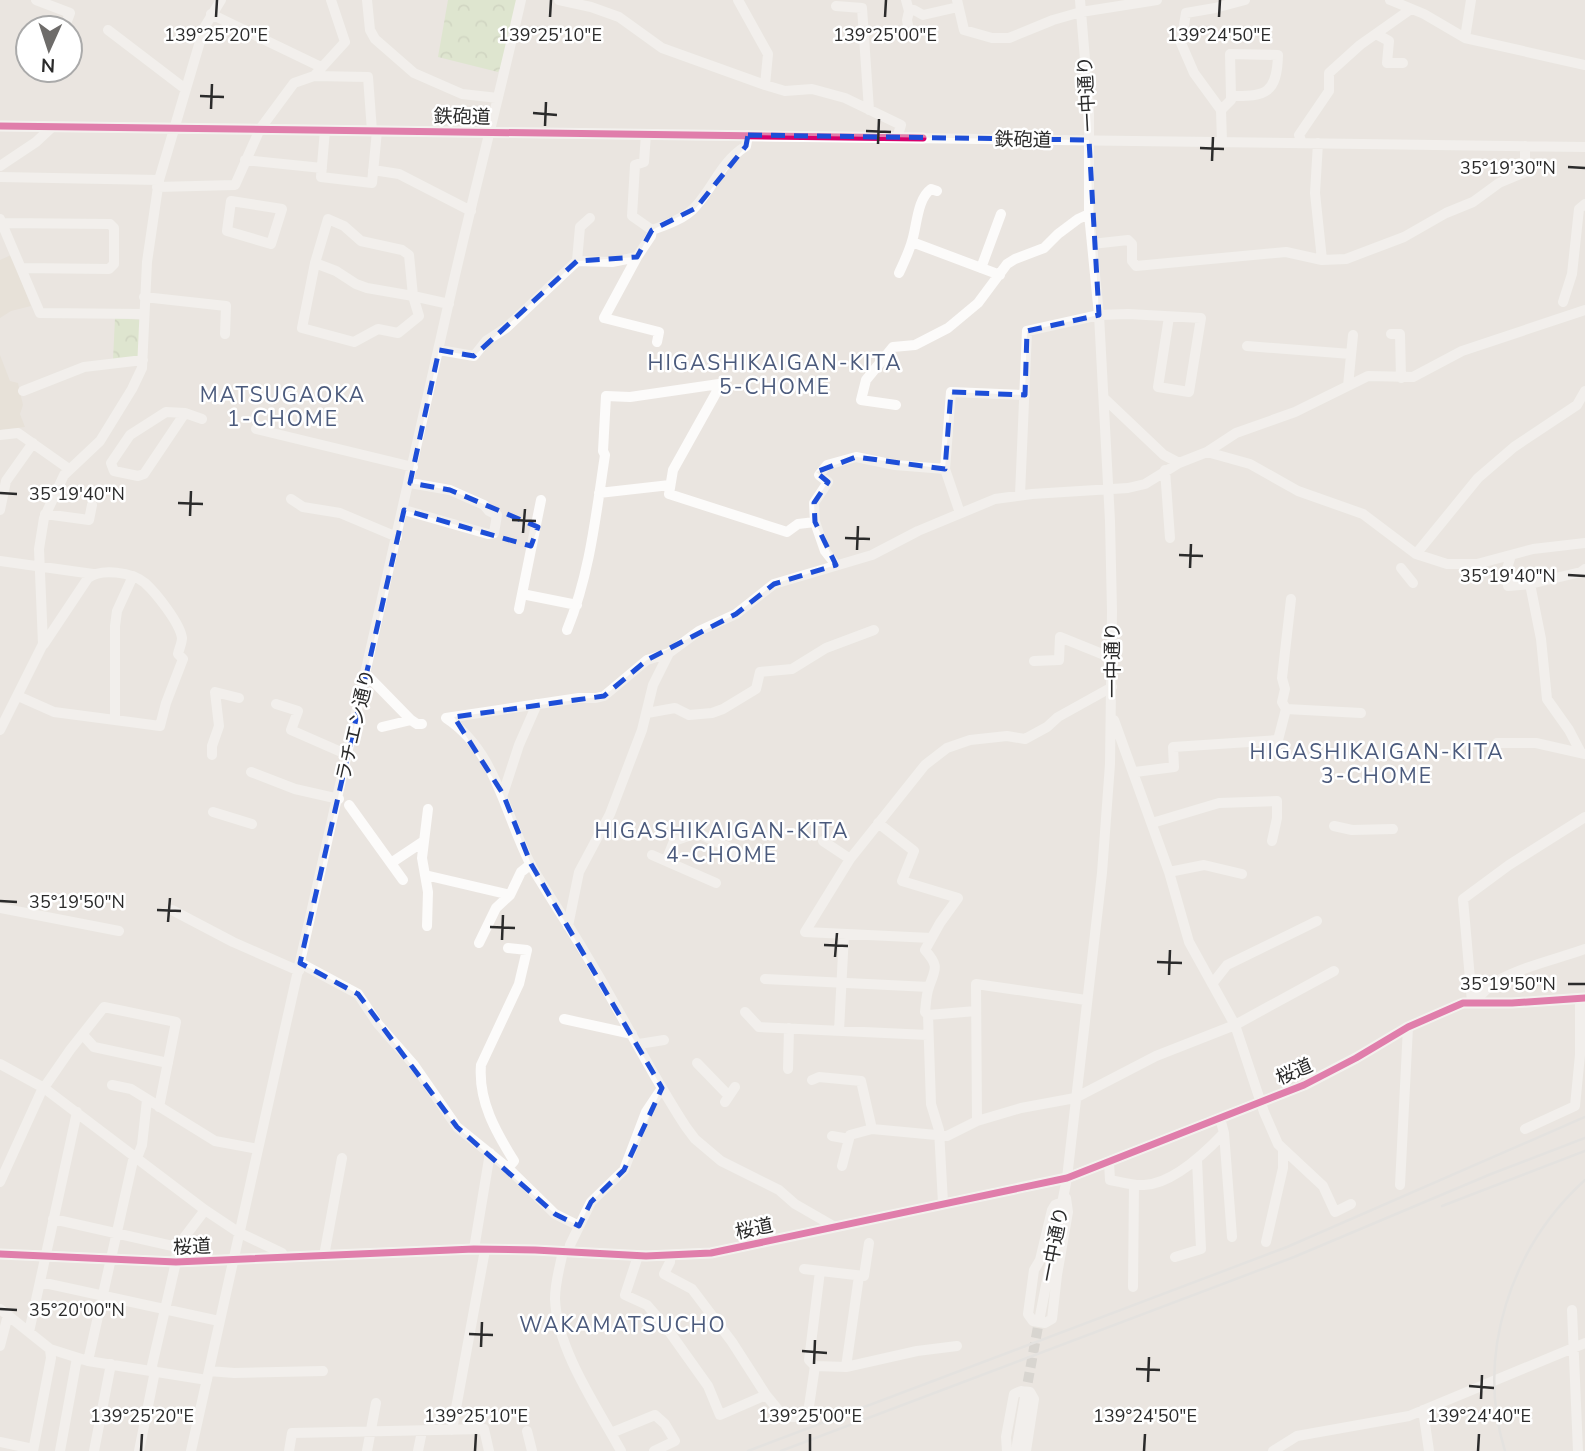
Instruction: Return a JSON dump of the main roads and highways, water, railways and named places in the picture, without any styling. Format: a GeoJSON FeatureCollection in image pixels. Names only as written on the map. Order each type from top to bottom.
{"type":"FeatureCollection","features":[{"type":"Feature","properties":{"kind":"tunnel"},"geometry":{"type":"LineString","coordinates":[[1025,1397],[1040,1316]]}},
{"type":"Feature","properties":{"kind":"railway"},"geometry":{"type":"LineString","coordinates":[[748,1451],[1287,1247],[1585,1117]]}},
{"type":"Feature","properties":{"kind":"railway"},"geometry":{"type":"LineString","coordinates":[[781,1451],[1294,1257],[1491,1174],[1585,1138]]}},
{"type":"Feature","properties":{"kind":"railway"},"geometry":{"type":"LineString","coordinates":[[1442,1206],[1585,1151]]}},
{"type":"Feature","properties":{"kind":"railway"},"geometry":{"type":"LineString","coordinates":[[1505,1451],[1497,1414],[1494,1377],[1506,1304],[1519,1270],[1537,1237],[1559,1207],[1585,1180]]}},
{"type":"Feature","properties":{"kind":"district","name":"HIGASHIKAIGAN-KITA 5-CHOME"},"geometry":{"type":"Point","coordinates":[775,375]}},
{"type":"Feature","properties":{"kind":"district","name":"MATSUGAOKA 1-CHOME"},"geometry":{"type":"Point","coordinates":[283,407]}},
{"type":"Feature","properties":{"kind":"district","name":"HIGASHIKAIGAN-KITA 3-CHOME"},"geometry":{"type":"Point","coordinates":[1377,764]}},
{"type":"Feature","properties":{"kind":"district","name":"HIGASHIKAIGAN-KITA 4-CHOME"},"geometry":{"type":"Point","coordinates":[722,843]}},
{"type":"Feature","properties":{"kind":"district","name":"WAKAMATSUCHO"},"geometry":{"type":"Point","coordinates":[623,1325]}}]}
